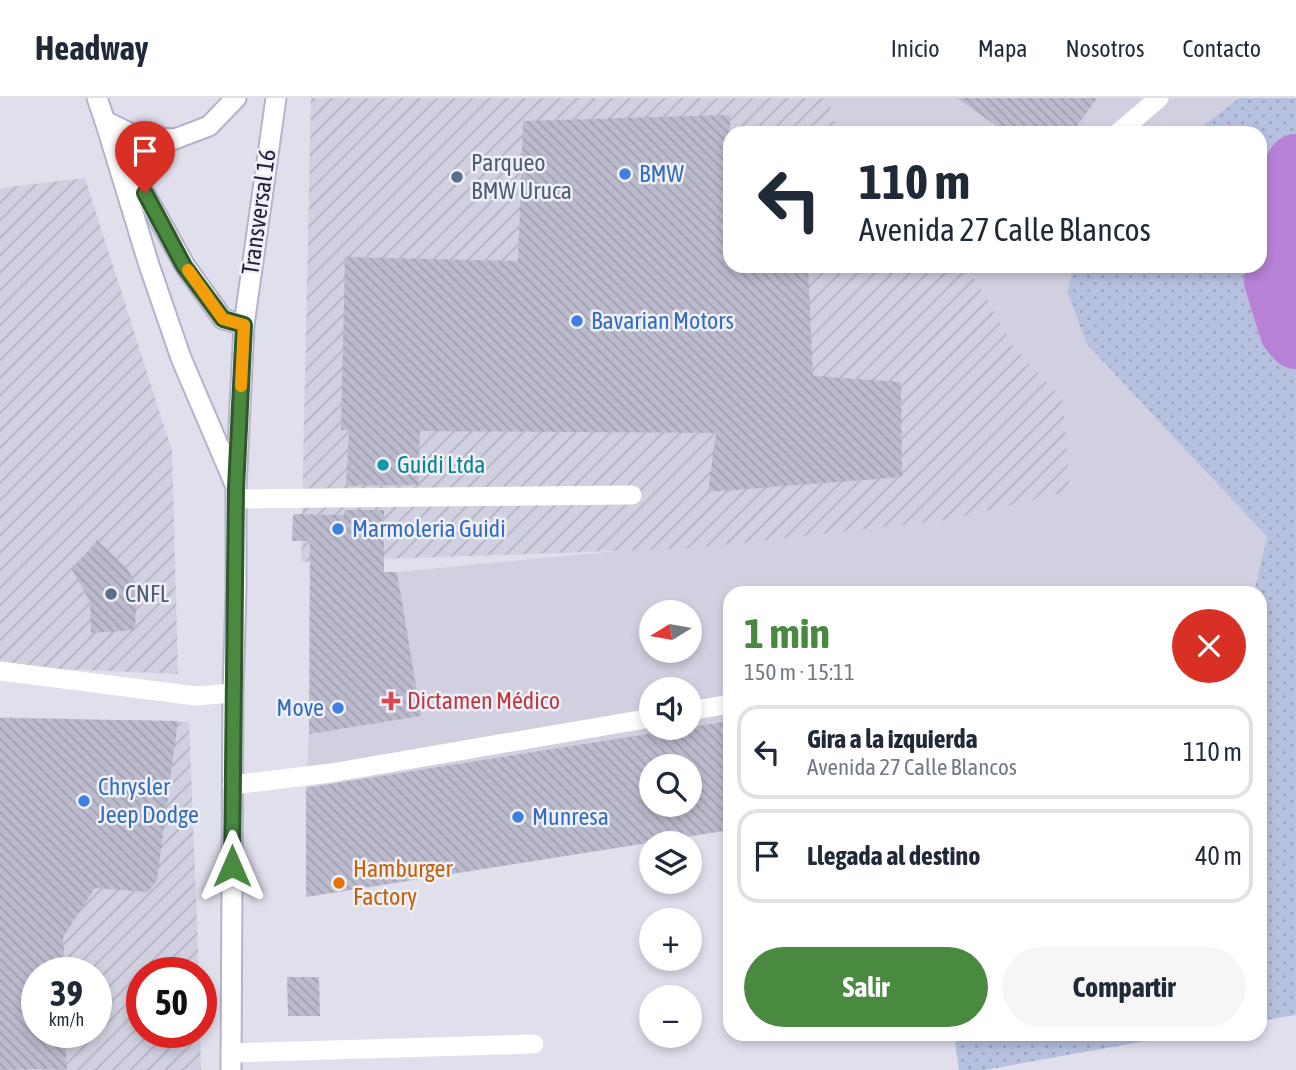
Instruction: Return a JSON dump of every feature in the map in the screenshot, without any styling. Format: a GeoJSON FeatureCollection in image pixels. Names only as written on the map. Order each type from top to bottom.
{"type":"FeatureCollection","features":[{"type":"Feature","properties":{"kind":"main road"},"geometry":{"type":"LineString","coordinates":[[97,98],[181,358],[237,493],[632,495]]}},
{"type":"Feature","properties":{"kind":"main road"},"geometry":{"type":"LineString","coordinates":[[105,121],[138,137],[175,139],[209,126],[236,98]]}},
{"type":"Feature","properties":{"kind":"main road","name":"Transversal 16"},"geometry":{"type":"LineString","coordinates":[[231,1061],[233,693],[244,325],[276,98]]}},
{"type":"Feature","properties":{"kind":"main road"},"geometry":{"type":"LineString","coordinates":[[1126,126],[1158,98]]}},
{"type":"Feature","properties":{"kind":"main road"},"geometry":{"type":"LineString","coordinates":[[105,121],[184,266],[223,319],[244,325]]}},
{"type":"Feature","properties":{"kind":"main road"},"geometry":{"type":"LineString","coordinates":[[0,671],[196,696],[233,693]]}},
{"type":"Feature","properties":{"kind":"main road"},"geometry":{"type":"LineString","coordinates":[[702,709],[723,705]]}},
{"type":"Feature","properties":{"kind":"main road"},"geometry":{"type":"LineString","coordinates":[[232,785],[331,773],[639,720]]}},
{"type":"Feature","properties":{"kind":"main road"},"geometry":{"type":"LineString","coordinates":[[231,1061],[534,1044]]}},
{"type":"Feature","properties":{"kind":"shaded area"},"geometry":{"type":"Polygon","coordinates":[[[311,98],[828,98],[836,126],[723,126],[723,273],[965,273],[977,281],[1014,348],[1063,399],[1070,491],[947,520],[697,548],[301,562],[311,98]]]}},
{"type":"Feature","properties":{"kind":"shaded area"},"geometry":{"type":"Polygon","coordinates":[[[828,98],[1296,98],[1267,126],[836,126],[828,98]]]}},
{"type":"Feature","properties":{"kind":"shaded area"},"geometry":{"type":"Polygon","coordinates":[[[1240,98],[1296,98],[1296,1015],[1267,1020],[1267,586],[1256,586],[1267,537],[1087,344],[1067,291],[1073,273],[1267,273],[1267,126],[1202,126],[1240,98]]]}},
{"type":"Feature","properties":{"kind":"shaded area"},"geometry":{"type":"Polygon","coordinates":[[[85,178],[172,451],[178,674],[36,668],[0,662],[0,188],[85,178]]]}},
{"type":"Feature","properties":{"kind":"shaded area"},"geometry":{"type":"Polygon","coordinates":[[[965,273],[1242,273],[1198,463],[1267,537],[1256,586],[723,586],[723,831],[702,834],[702,831],[639,831],[639,844],[306,897],[310,571],[397,572],[947,520],[1063,399],[1014,348],[977,281],[965,273]]]}},
{"type":"Feature","properties":{"kind":"shaded area"},"geometry":{"type":"Polygon","coordinates":[[[0,717],[189,722],[198,957],[126,957],[126,1048],[200,1048],[201,1070],[0,1070],[0,717]]]}},
{"type":"Feature","properties":{"kind":"shaded area"},"geometry":{"type":"Polygon","coordinates":[[[955,1041],[1146,1041],[984,1070],[959,1070],[955,1041]]]}},
{"type":"Feature","properties":{"kind":"building"},"geometry":{"type":"Polygon","coordinates":[[[957,98],[1097,98],[1077,126],[996,126],[957,98]]]}},
{"type":"Feature","properties":{"kind":"building","name":"Bavarian Motors"},"geometry":{"type":"Polygon","coordinates":[[[730,115],[730,126],[723,126],[723,273],[808,273],[813,376],[901,382],[902,477],[708,492],[716,433],[420,431],[418,485],[346,486],[349,430],[341,430],[345,257],[518,261],[523,121],[730,115]]]}},
{"type":"Feature","properties":{"kind":"building"},"geometry":{"type":"Polygon","coordinates":[[[345,510],[384,510],[384,572],[397,572],[421,716],[309,734],[310,541],[292,541],[293,514],[344,515],[345,510]]]}},
{"type":"Feature","properties":{"kind":"building","name":"CNFL"},"geometry":{"type":"Polygon","coordinates":[[[97,540],[128,570],[137,586],[135,630],[91,633],[90,601],[72,570],[97,540]]]}},
{"type":"Feature","properties":{"kind":"building","name":"Chrysler Jeep Dodge"},"geometry":{"type":"Polygon","coordinates":[[[0,718],[178,721],[157,880],[148,892],[95,888],[63,937],[64,957],[21,957],[21,1048],[66,1048],[67,1070],[0,1070],[0,718]]]}},
{"type":"Feature","properties":{"kind":"building","name":"Munresa"},"geometry":{"type":"Polygon","coordinates":[[[723,722],[723,831],[702,834],[702,831],[639,831],[639,844],[306,897],[306,788],[639,735],[639,740],[702,740],[702,725],[723,722]]]}},
{"type":"Feature","properties":{"kind":"building"},"geometry":{"type":"Polygon","coordinates":[[[287,977],[319,977],[320,1016],[288,1016],[287,977]]]}},
{"type":"Feature","properties":{"kind":"waterway"},"geometry":{"type":"LineString","coordinates":[[1296,163],[1286,179],[1276,231],[1273,281],[1289,332],[1296,340]]}},
{"type":"Feature","properties":{"kind":"slow traffic"},"geometry":{"type":"LineString","coordinates":[[188,270],[223,319],[244,325],[241,386]]}},
{"type":"Feature","properties":{"kind":"place","name":"BMW"},"geometry":{"type":"Point","coordinates":[625,174]}},
{"type":"Feature","properties":{"kind":"place","name":"Parqueo BMW Uruca"},"geometry":{"type":"Point","coordinates":[457,177]}},
{"type":"Feature","properties":{"kind":"place","name":"Bavarian Motors"},"geometry":{"type":"Point","coordinates":[577,321]}},
{"type":"Feature","properties":{"kind":"place","name":"Guidi Ltda"},"geometry":{"type":"Point","coordinates":[383,465]}},
{"type":"Feature","properties":{"kind":"place","name":"Marmoleria Guidi"},"geometry":{"type":"Point","coordinates":[338,529]}},
{"type":"Feature","properties":{"kind":"place","name":"CNFL"},"geometry":{"type":"Point","coordinates":[111,594]}},
{"type":"Feature","properties":{"kind":"place","name":"Dictamen Médico"},"geometry":{"type":"Point","coordinates":[391,701]}},
{"type":"Feature","properties":{"kind":"place","name":"Move"},"geometry":{"type":"Point","coordinates":[338,708]}},
{"type":"Feature","properties":{"kind":"place","name":"Chrysler Jeep Dodge"},"geometry":{"type":"Point","coordinates":[84,801]}},
{"type":"Feature","properties":{"kind":"place","name":"Munresa"},"geometry":{"type":"Point","coordinates":[518,817]}},
{"type":"Feature","properties":{"kind":"place","name":"Hamburger Factory"},"geometry":{"type":"Point","coordinates":[339,883]}},
{"type":"Feature","properties":{"kind":"route"},"geometry":{"type":"LineString","coordinates":[[145,193],[184,266],[223,319],[244,325],[236,488],[232,866]]}}]}
